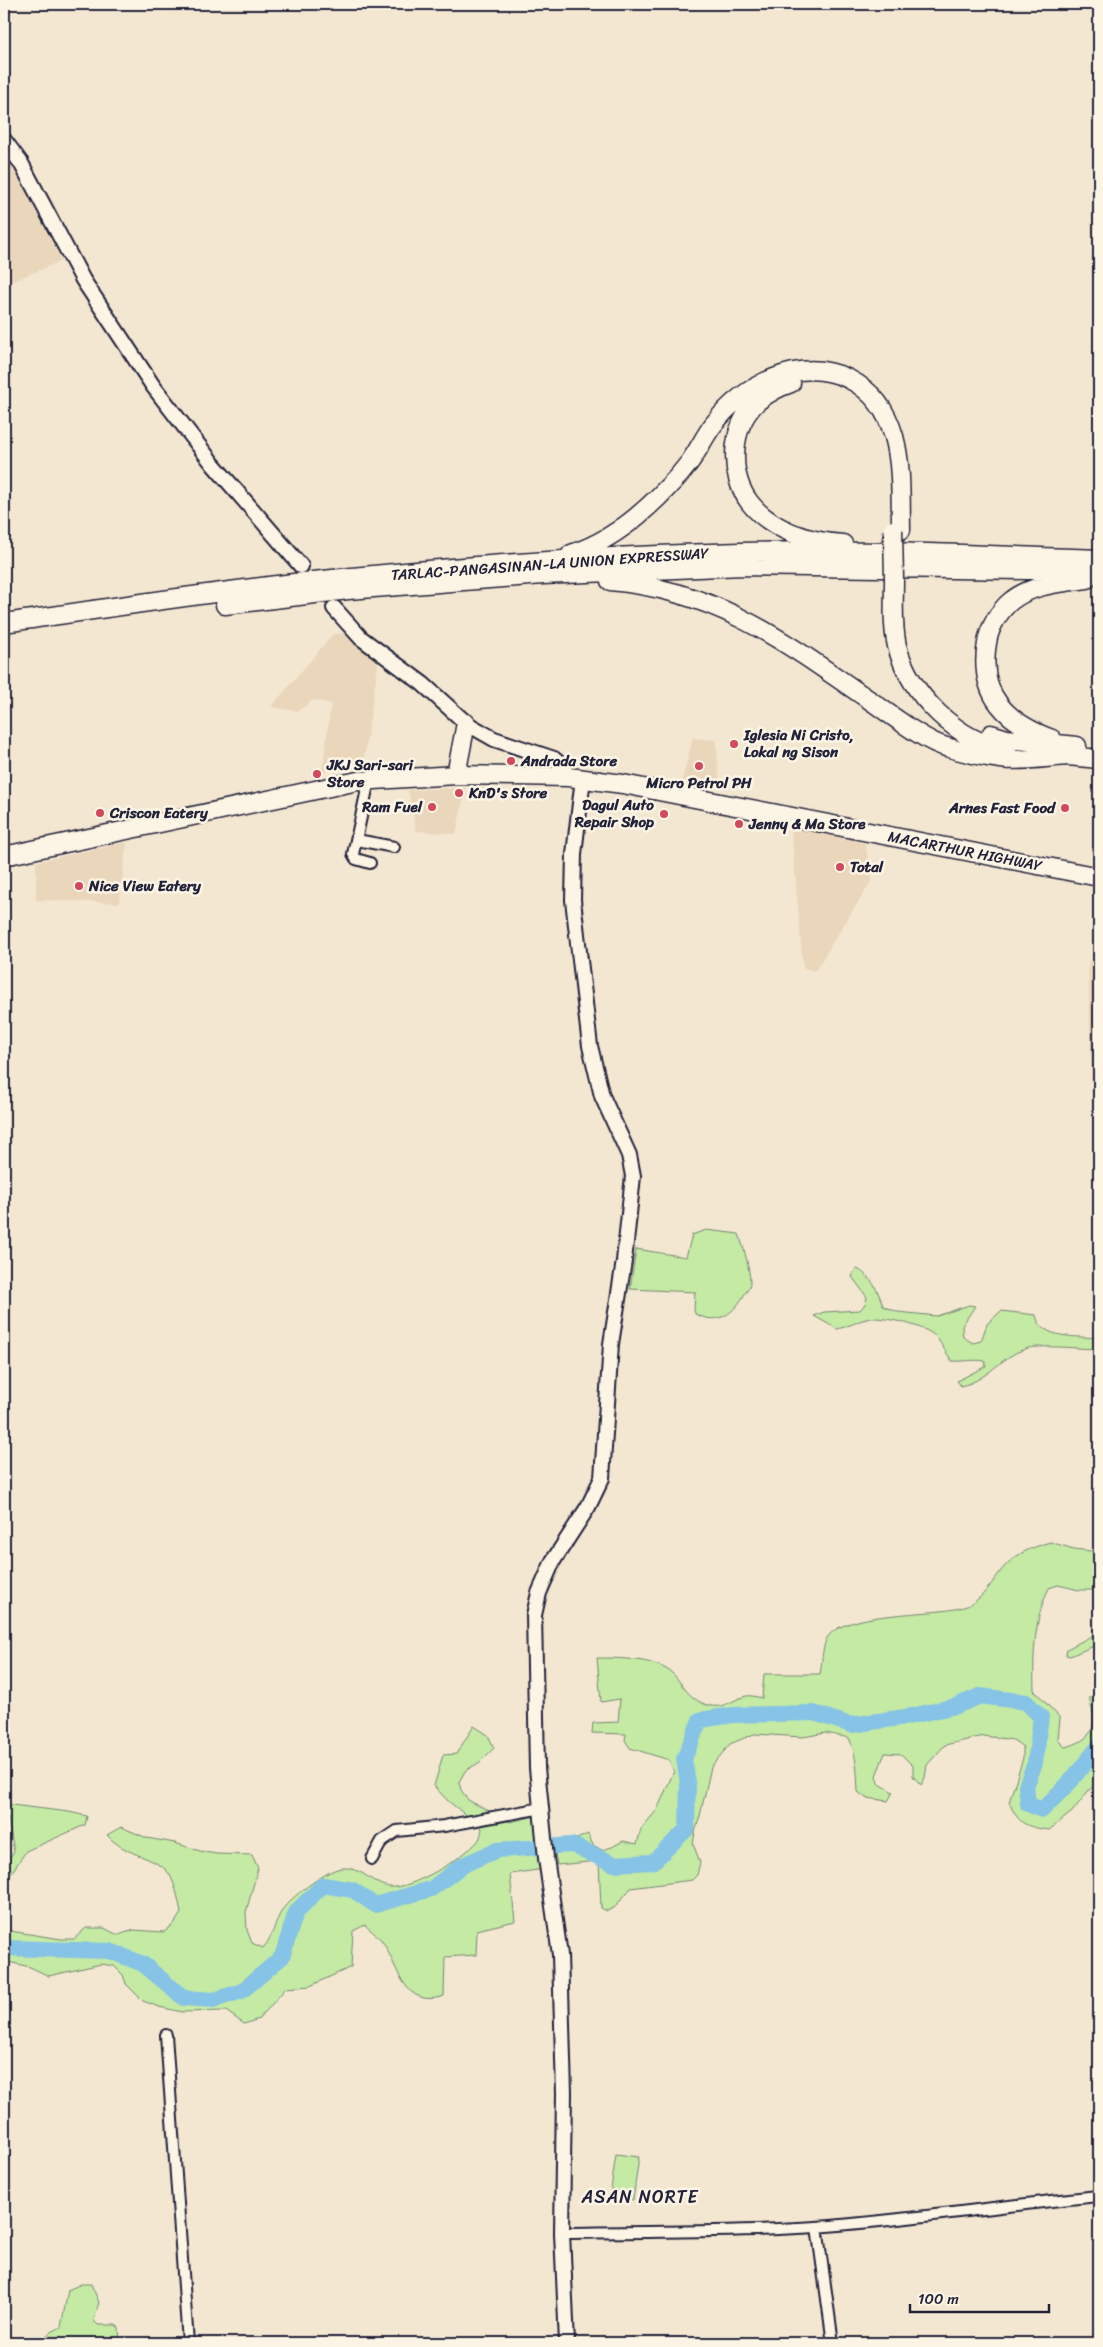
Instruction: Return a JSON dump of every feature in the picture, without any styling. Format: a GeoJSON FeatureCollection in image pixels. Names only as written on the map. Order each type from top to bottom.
{"type":"FeatureCollection","features":[{"type":"Feature","properties":{"kind":"highway"},"geometry":{"type":"LineString","coordinates":[[546,568],[603,541],[622,529],[668,488],[689,463],[713,424],[742,396],[763,382],[793,371],[826,371],[842,376],[868,392],[888,416],[896,440],[900,467],[897,530],[898,580],[907,646],[917,672],[934,694],[955,716],[984,732],[1008,739],[1099,758]]}},
{"type":"Feature","properties":{"kind":"highway"},"geometry":{"type":"LineString","coordinates":[[897,530],[891,465],[887,444],[876,414],[851,390],[838,384],[810,380],[794,382],[775,389],[756,402],[741,424],[736,440],[734,461],[743,493],[752,505],[776,526],[793,534],[833,543],[865,544],[897,552]]}},
{"type":"Feature","properties":{"kind":"highway","name":"TARLAC-PANGASINAN-LA UNION EXPRESSWAY"},"geometry":{"type":"LineString","coordinates":[[4,632],[546,568],[741,552],[897,552],[1099,559]]}},
{"type":"Feature","properties":{"kind":"highway","name":"TARLAC-PANGASINAN-LA UNION EXPRESSWAY"},"geometry":{"type":"LineString","coordinates":[[4,622],[292,584],[442,568],[742,566],[1099,571]]}},
{"type":"Feature","properties":{"kind":"highway"},"geometry":{"type":"LineString","coordinates":[[546,568],[640,583],[695,597],[754,624],[796,649],[912,729],[944,747],[1002,760],[1099,746]]}},
{"type":"Feature","properties":{"kind":"highway"},"geometry":{"type":"LineString","coordinates":[[1071,751],[1012,719],[992,696],[985,677],[984,659],[988,639],[995,620],[1010,602],[1031,589],[1099,576]]}},
{"type":"Feature","properties":{"kind":"highway"},"geometry":{"type":"LineString","coordinates":[[456,775],[466,722]]}},
{"type":"Feature","properties":{"kind":"highway","name":"MACARTHUR HIGHWAY"},"geometry":{"type":"LineString","coordinates":[[4,856],[334,785],[370,780],[456,775],[576,778],[1099,877]]}},
{"type":"Feature","properties":{"kind":"street"},"geometry":{"type":"LineString","coordinates":[[4,140],[21,163],[83,280],[153,386],[213,464],[301,566]]}},
{"type":"Feature","properties":{"kind":"street"},"geometry":{"type":"LineString","coordinates":[[334,608],[361,638],[423,684],[466,722],[494,739],[554,759],[576,778],[574,900],[592,1055],[602,1096],[625,1145],[632,1167],[624,1261],[611,1344],[602,1478],[588,1507],[553,1561],[536,1602],[534,1621],[537,1768],[546,1858],[560,1956],[564,2112],[562,2233],[567,2343]]}},
{"type":"Feature","properties":{"kind":"street"},"geometry":{"type":"LineString","coordinates":[[370,780],[354,857],[370,863]]}},
{"type":"Feature","properties":{"kind":"street"},"geometry":{"type":"LineString","coordinates":[[357,840],[394,847]]}},
{"type":"Feature","properties":{"kind":"street"},"geometry":{"type":"LineString","coordinates":[[372,1858],[382,1841],[397,1831],[444,1826],[542,1808]]}},
{"type":"Feature","properties":{"kind":"street"},"geometry":{"type":"LineString","coordinates":[[166,2035],[188,2343]]}},
{"type":"Feature","properties":{"kind":"street"},"geometry":{"type":"LineString","coordinates":[[562,2233],[723,2232],[817,2227],[1099,2196]]}},
{"type":"Feature","properties":{"kind":"street"},"geometry":{"type":"LineString","coordinates":[[817,2227],[833,2343]]}},
{"type":"Feature","properties":{"kind":"shaded area"},"geometry":{"type":"Polygon","coordinates":[[[10,160],[61,261],[4,285],[4,161],[10,160]]]}},
{"type":"Feature","properties":{"kind":"shaded area"},"geometry":{"type":"Polygon","coordinates":[[[347,633],[378,664],[363,765],[322,772],[331,704],[313,700],[298,711],[271,707],[333,634],[347,633]]]}},
{"type":"Feature","properties":{"kind":"shaded area"},"geometry":{"type":"Polygon","coordinates":[[[693,738],[716,740],[720,787],[682,780],[693,738]]]}},
{"type":"Feature","properties":{"kind":"shaded area"},"geometry":{"type":"Polygon","coordinates":[[[466,788],[456,834],[416,831],[408,790],[466,788]]]}},
{"type":"Feature","properties":{"kind":"shaded area"},"geometry":{"type":"Polygon","coordinates":[[[791,827],[865,843],[872,880],[815,971],[803,968],[791,827]]]}},
{"type":"Feature","properties":{"kind":"shaded area","name":"Nice View Eatery"},"geometry":{"type":"Polygon","coordinates":[[[127,842],[119,903],[36,900],[36,862],[127,842]]]}},
{"type":"Feature","properties":{"kind":"shaded area"},"geometry":{"type":"Polygon","coordinates":[[[1099,959],[1099,1135],[1093,1136],[1088,961],[1099,959]]]}},
{"type":"Feature","properties":{"kind":"green space"},"geometry":{"type":"Polygon","coordinates":[[[706,1230],[739,1234],[745,1252],[750,1286],[738,1304],[728,1314],[723,1317],[710,1319],[695,1314],[695,1292],[630,1289],[636,1249],[686,1257],[692,1235],[706,1230]]]}},
{"type":"Feature","properties":{"kind":"green space"},"geometry":{"type":"Polygon","coordinates":[[[856,1268],[874,1284],[883,1306],[898,1312],[937,1316],[969,1305],[975,1306],[962,1326],[963,1337],[973,1343],[981,1341],[987,1324],[1001,1311],[1036,1315],[1039,1323],[1052,1333],[1099,1338],[1099,1349],[1050,1347],[1025,1349],[1008,1357],[978,1379],[961,1386],[957,1381],[986,1366],[985,1361],[952,1361],[937,1338],[925,1330],[916,1326],[877,1318],[862,1320],[837,1329],[814,1316],[824,1312],[860,1310],[865,1304],[867,1297],[852,1277],[856,1268]]]}},
{"type":"Feature","properties":{"kind":"green space"},"geometry":{"type":"Polygon","coordinates":[[[1050,1542],[1074,1549],[1099,1552],[1099,1590],[1079,1590],[1058,1585],[1049,1588],[1037,1625],[1034,1651],[1034,1690],[1060,1718],[1058,1740],[1065,1747],[1083,1740],[1091,1731],[1094,1720],[1090,1697],[1099,1693],[1099,1783],[1089,1790],[1072,1812],[1049,1830],[1029,1826],[1024,1823],[1016,1815],[1009,1802],[1023,1758],[1023,1747],[1013,1740],[984,1736],[945,1745],[927,1765],[925,1778],[921,1785],[913,1776],[913,1766],[901,1754],[885,1753],[876,1776],[878,1783],[893,1792],[888,1801],[866,1798],[858,1792],[855,1758],[849,1738],[826,1733],[803,1737],[754,1734],[730,1744],[711,1767],[695,1832],[693,1844],[700,1862],[697,1875],[692,1880],[631,1888],[614,1908],[607,1911],[601,1908],[599,1861],[557,1865],[553,1843],[577,1839],[588,1834],[593,1845],[602,1850],[623,1841],[637,1844],[641,1829],[657,1810],[674,1771],[669,1760],[630,1748],[625,1740],[626,1734],[592,1733],[593,1723],[618,1722],[620,1699],[601,1702],[597,1658],[638,1660],[659,1666],[675,1676],[694,1698],[709,1705],[720,1706],[746,1696],[762,1698],[764,1674],[820,1674],[826,1640],[835,1630],[849,1623],[868,1619],[964,1607],[977,1600],[1002,1570],[1017,1556],[1027,1550],[1050,1542]]]}},
{"type":"Feature","properties":{"kind":"green space"},"geometry":{"type":"Polygon","coordinates":[[[1099,1632],[1099,1644],[1070,1656],[1066,1655],[1067,1649],[1099,1632]]]}},
{"type":"Feature","properties":{"kind":"green space"},"geometry":{"type":"Polygon","coordinates":[[[474,1726],[488,1735],[494,1748],[480,1762],[465,1771],[459,1782],[461,1790],[468,1800],[510,1822],[535,1816],[544,1869],[510,1874],[515,1921],[477,1930],[476,1955],[445,1957],[444,1996],[431,1999],[420,1997],[412,1992],[399,1975],[382,1941],[365,1925],[353,1931],[351,1967],[310,1986],[286,1988],[259,2019],[244,2024],[226,2011],[182,2012],[143,2001],[126,1984],[123,1975],[114,1966],[101,1964],[49,1976],[30,1967],[4,1961],[4,1930],[61,1939],[74,1939],[86,1928],[104,1928],[118,1935],[133,1930],[164,1932],[174,1924],[181,1913],[171,1877],[158,1864],[121,1847],[107,1835],[121,1827],[147,1838],[175,1843],[200,1851],[216,1854],[252,1855],[258,1868],[246,1912],[247,1930],[252,1943],[263,1948],[286,1905],[307,1886],[337,1869],[352,1869],[390,1887],[399,1887],[423,1878],[461,1856],[480,1837],[482,1828],[447,1800],[434,1786],[443,1755],[456,1754],[474,1726]]]}},
{"type":"Feature","properties":{"kind":"green space"},"geometry":{"type":"Polygon","coordinates":[[[4,1804],[87,1816],[85,1825],[26,1851],[6,1881],[4,1892],[4,1864],[14,1852],[8,1817],[4,1813],[4,1804]]]}},
{"type":"Feature","properties":{"kind":"green space"},"geometry":{"type":"Polygon","coordinates":[[[616,2154],[639,2157],[633,2200],[610,2196],[616,2154]]]}},
{"type":"Feature","properties":{"kind":"green space"},"geometry":{"type":"Polygon","coordinates":[[[81,2284],[91,2284],[99,2302],[94,2321],[98,2325],[115,2325],[119,2327],[120,2343],[39,2343],[48,2334],[61,2327],[68,2290],[81,2284]]]}},
{"type":"Feature","properties":{"kind":"waterway"},"geometry":{"type":"LineString","coordinates":[[4,1948],[110,1951],[143,1964],[184,1998],[214,2000],[242,1991],[282,1957],[296,1912],[323,1885],[353,1890],[375,1905],[431,1889],[463,1865],[497,1850],[572,1845],[614,1864],[653,1862],[687,1829],[688,1783],[684,1759],[700,1720],[733,1715],[814,1713],[851,1725],[912,1716],[956,1706],[980,1696],[1026,1702],[1041,1717],[1035,1763],[1026,1786],[1028,1804],[1042,1810],[1070,1782],[1099,1746]]}},
{"type":"Feature","properties":{"kind":"place","name":"Iglesia Ni Cristo, Lokal ng Sison"},"geometry":{"type":"Point","coordinates":[734,744]}},
{"type":"Feature","properties":{"kind":"place","name":"Andrada Store"},"geometry":{"type":"Point","coordinates":[511,761]}},
{"type":"Feature","properties":{"kind":"place","name":"Micro Petrol PH"},"geometry":{"type":"Point","coordinates":[699,766]}},
{"type":"Feature","properties":{"kind":"place","name":"JKJ Sari-sari Store"},"geometry":{"type":"Point","coordinates":[317,774]}},
{"type":"Feature","properties":{"kind":"place","name":"KnD's Store"},"geometry":{"type":"Point","coordinates":[459,793]}},
{"type":"Feature","properties":{"kind":"place","name":"Ram Fuel"},"geometry":{"type":"Point","coordinates":[432,807]}},
{"type":"Feature","properties":{"kind":"place","name":"Arnes Fast Food"},"geometry":{"type":"Point","coordinates":[1065,808]}},
{"type":"Feature","properties":{"kind":"place","name":"Criscon Eatery"},"geometry":{"type":"Point","coordinates":[100,813]}},
{"type":"Feature","properties":{"kind":"place","name":"Dagul Auto Repair Shop"},"geometry":{"type":"Point","coordinates":[664,814]}},
{"type":"Feature","properties":{"kind":"place","name":"Jenny & Ma Store"},"geometry":{"type":"Point","coordinates":[739,824]}},
{"type":"Feature","properties":{"kind":"place","name":"Total"},"geometry":{"type":"Point","coordinates":[840,867]}},
{"type":"Feature","properties":{"kind":"place","name":"Nice View Eatery"},"geometry":{"type":"Point","coordinates":[79,886]}},
{"type":"Feature","properties":{"kind":"district","name":"ASAN NORTE"},"geometry":{"type":"Point","coordinates":[640,2197]}}]}
